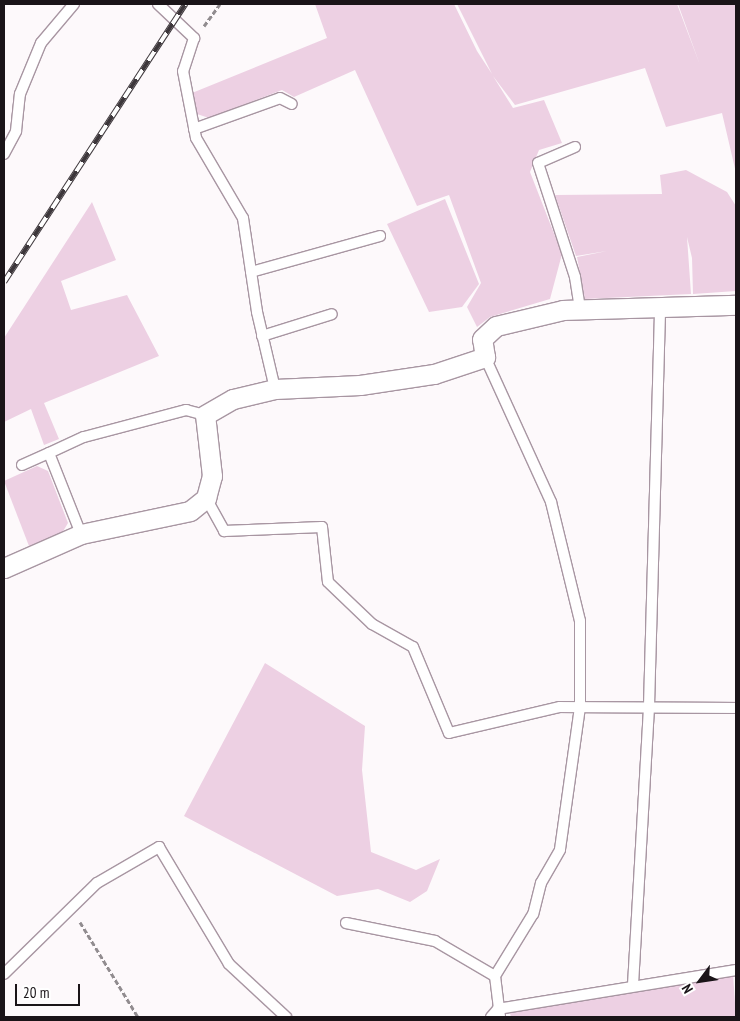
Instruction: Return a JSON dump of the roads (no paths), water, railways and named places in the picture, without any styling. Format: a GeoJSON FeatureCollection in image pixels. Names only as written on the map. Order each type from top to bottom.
{"type":"FeatureCollection","features":[{"type":"Feature","properties":{"kind":"street"},"geometry":{"type":"LineString","coordinates":[[4,568],[81,534],[190,511],[206,498],[212,476],[205,415],[233,399],[275,389],[360,385],[434,374],[485,357],[482,339],[496,326],[580,310],[736,305]]}},
{"type":"Feature","properties":{"kind":"lane"},"geometry":{"type":"LineString","coordinates":[[4,154],[16,131],[20,94],[41,43],[74,4]]}},
{"type":"Feature","properties":{"kind":"lane"},"geometry":{"type":"LineString","coordinates":[[158,4],[194,38],[183,71],[194,129],[243,218],[262,336],[275,389]]}},
{"type":"Feature","properties":{"kind":"lane"},"geometry":{"type":"LineString","coordinates":[[194,129],[280,98],[292,104]]}},
{"type":"Feature","properties":{"kind":"lane"},"geometry":{"type":"LineString","coordinates":[[575,147],[538,163],[575,277],[580,310]]}},
{"type":"Feature","properties":{"kind":"lane"},"geometry":{"type":"LineString","coordinates":[[251,272],[380,236]]}},
{"type":"Feature","properties":{"kind":"lane"},"geometry":{"type":"LineString","coordinates":[[633,985],[649,706],[660,307]]}},
{"type":"Feature","properties":{"kind":"lane"},"geometry":{"type":"LineString","coordinates":[[262,336],[332,314]]}},
{"type":"Feature","properties":{"kind":"lane"},"geometry":{"type":"LineString","coordinates":[[485,357],[551,502],[580,620],[580,707],[560,850],[541,883],[532,914],[495,976],[496,1015],[633,985],[736,970]]}},
{"type":"Feature","properties":{"kind":"lane"},"geometry":{"type":"LineString","coordinates":[[22,465],[84,437],[186,410],[205,415]]}},
{"type":"Feature","properties":{"kind":"lane"},"geometry":{"type":"LineString","coordinates":[[49,453],[81,534]]}},
{"type":"Feature","properties":{"kind":"lane"},"geometry":{"type":"LineString","coordinates":[[206,498],[224,530],[322,527],[328,582],[372,624],[414,647],[449,733],[560,707],[649,706],[736,708]]}},
{"type":"Feature","properties":{"kind":"lane"},"geometry":{"type":"LineString","coordinates":[[4,974],[96,884],[160,847],[229,964],[286,1017]]}},
{"type":"Feature","properties":{"kind":"lane"},"geometry":{"type":"LineString","coordinates":[[346,923],[435,940],[495,976]]}},
{"type":"Feature","properties":{"kind":"railway"},"geometry":{"type":"LineString","coordinates":[[4,282],[185,4]]}}]}
